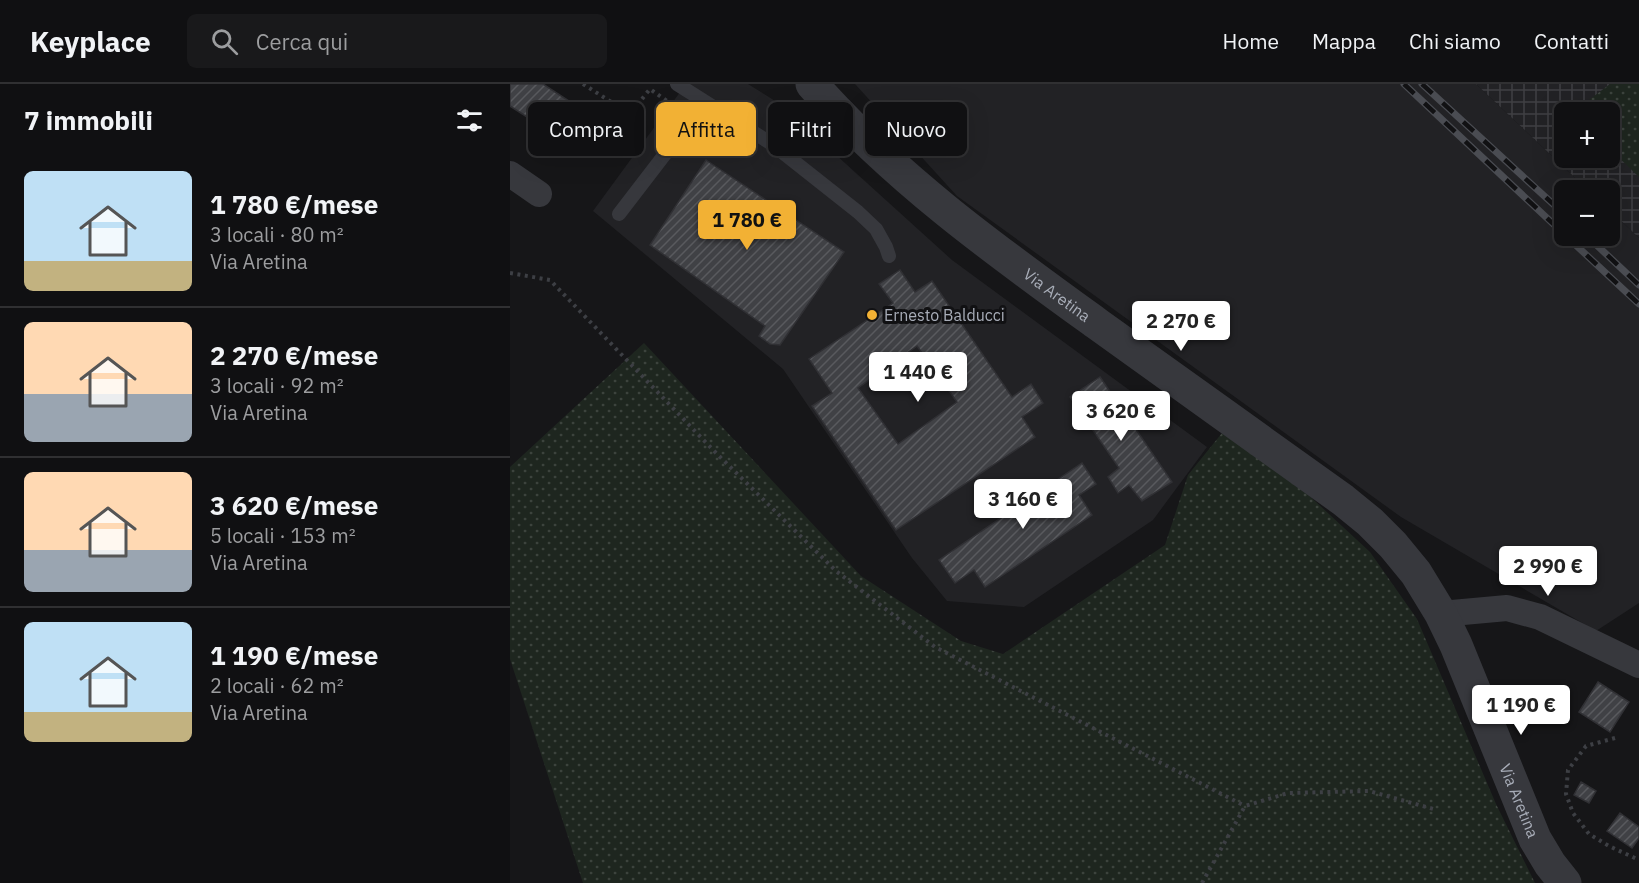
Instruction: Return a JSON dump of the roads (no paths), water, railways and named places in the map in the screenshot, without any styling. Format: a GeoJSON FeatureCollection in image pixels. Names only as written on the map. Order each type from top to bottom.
{"type":"FeatureCollection","features":[{"type":"Feature","properties":{"kind":"street","name":"Via Aretina"},"geometry":{"type":"LineString","coordinates":[[812,84],[886,160],[957,220],[1011,262],[1361,514],[1393,545],[1425,586],[1441,614],[1456,645],[1535,839],[1564,883]]}},
{"type":"Feature","properties":{"kind":"street"},"geometry":{"type":"LineString","coordinates":[[510,174],[539,194]]}},
{"type":"Feature","properties":{"kind":"street"},"geometry":{"type":"LineString","coordinates":[[1441,614],[1507,608],[1540,617],[1639,665]]}},
{"type":"Feature","properties":{"kind":"lane"},"geometry":{"type":"LineString","coordinates":[[677,84],[705,102]]}},
{"type":"Feature","properties":{"kind":"lane"},"geometry":{"type":"LineString","coordinates":[[756,134],[858,212],[876,229],[889,256]]}},
{"type":"Feature","properties":{"kind":"lane"},"geometry":{"type":"LineString","coordinates":[[619,214],[664,156]]}},
{"type":"Feature","properties":{"kind":"railway"},"geometry":{"type":"LineString","coordinates":[[1404,84],[1554,225]]}},
{"type":"Feature","properties":{"kind":"railway"},"geometry":{"type":"LineString","coordinates":[[1422,84],[1554,205]]}},
{"type":"Feature","properties":{"kind":"railway"},"geometry":{"type":"LineString","coordinates":[[1577,246],[1639,304]]}},
{"type":"Feature","properties":{"kind":"railway"},"geometry":{"type":"LineString","coordinates":[[1598,246],[1639,285]]}},
{"type":"Feature","properties":{"kind":"place","name":"Ernesto Balducci"},"geometry":{"type":"Point","coordinates":[872,315]}}]}
